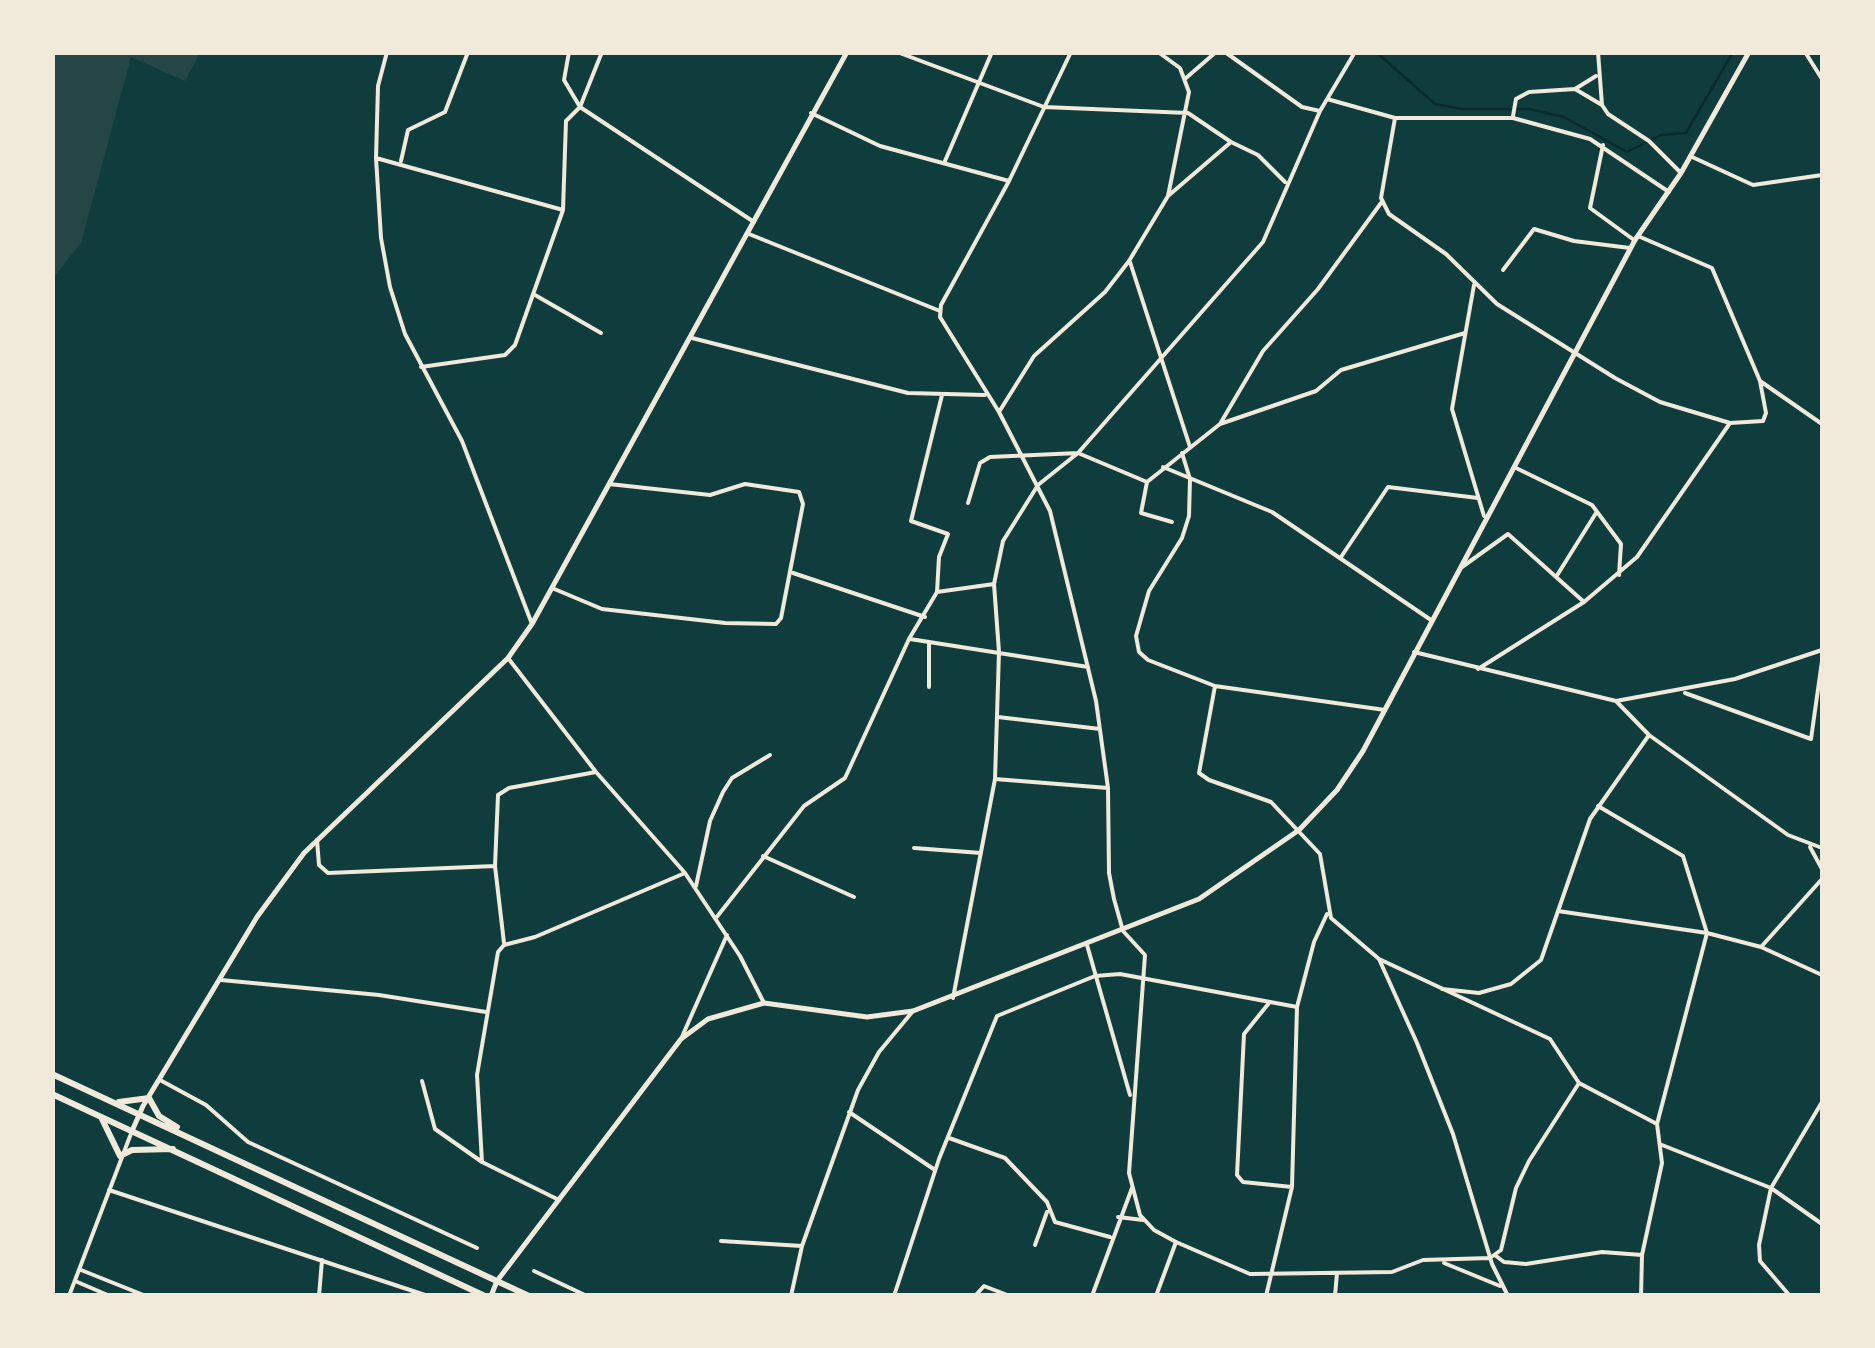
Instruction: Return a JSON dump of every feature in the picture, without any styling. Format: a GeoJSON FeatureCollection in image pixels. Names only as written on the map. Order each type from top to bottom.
{"type":"FeatureCollection","features":[{"type":"Feature","properties":{"kind":"main road"},"geometry":{"type":"LineString","coordinates":[[52,1074],[178,1128],[529,1296]]}},
{"type":"Feature","properties":{"kind":"main road"},"geometry":{"type":"LineString","coordinates":[[52,1094],[488,1296]]}},
{"type":"Feature","properties":{"kind":"main road"},"geometry":{"type":"LineString","coordinates":[[103,1096],[120,1102],[148,1098],[159,1116],[178,1128]]}},
{"type":"Feature","properties":{"kind":"main road"},"geometry":{"type":"LineString","coordinates":[[100,1118],[120,1156],[132,1150],[174,1149]]}},
{"type":"Feature","properties":{"kind":"street"},"geometry":{"type":"LineString","coordinates":[[386,52],[378,86],[376,158],[381,238],[390,287],[422,366],[462,440],[532,624]]}},
{"type":"Feature","properties":{"kind":"street"},"geometry":{"type":"LineString","coordinates":[[401,162],[408,130],[445,112],[468,52]]}},
{"type":"Feature","properties":{"kind":"street"},"geometry":{"type":"LineString","coordinates":[[569,52],[564,80],[580,107],[754,222]]}},
{"type":"Feature","properties":{"kind":"street"},"geometry":{"type":"LineString","coordinates":[[422,366],[504,355],[515,345],[563,210],[566,120],[580,107],[602,52]]}},
{"type":"Feature","properties":{"kind":"street"},"geometry":{"type":"LineString","coordinates":[[69,1296],[139,1113],[257,917],[317,840],[508,658],[532,624],[847,52]]}},
{"type":"Feature","properties":{"kind":"street"},"geometry":{"type":"LineString","coordinates":[[897,52],[1044,107],[1188,114],[1258,155],[1285,182]]}},
{"type":"Feature","properties":{"kind":"street"},"geometry":{"type":"LineString","coordinates":[[945,162],[992,52]]}},
{"type":"Feature","properties":{"kind":"street"},"geometry":{"type":"LineString","coordinates":[[1071,52],[940,311],[941,323],[999,412],[1050,512],[1088,667],[1108,788],[1109,873],[1123,930],[1144,952],[1146,976],[1132,1099],[1132,1188],[1143,1220]]}},
{"type":"Feature","properties":{"kind":"street"},"geometry":{"type":"LineString","coordinates":[[999,412],[1034,356],[1105,292],[1130,261],[1168,196],[1188,114],[1186,78],[1158,52]]}},
{"type":"Feature","properties":{"kind":"street"},"geometry":{"type":"LineString","coordinates":[[1186,78],[1216,52]]}},
{"type":"Feature","properties":{"kind":"street"},"geometry":{"type":"LineString","coordinates":[[1226,52],[1302,107],[1320,111]]}},
{"type":"Feature","properties":{"kind":"street"},"geometry":{"type":"LineString","coordinates":[[953,998],[995,779],[999,652],[994,584],[1004,541],[1038,485],[1078,452],[1263,242],[1285,182],[1320,111],[1356,52]]}},
{"type":"Feature","properties":{"kind":"street"},"geometry":{"type":"LineString","coordinates":[[1598,52],[1602,105],[1612,120],[1649,141],[1681,172]]}},
{"type":"Feature","properties":{"kind":"street"},"geometry":{"type":"LineString","coordinates":[[681,1039],[724,1012],[764,1003],[867,1017],[913,1011],[953,998],[1212,892],[1299,830],[1336,790],[1385,710],[1484,516],[1631,248],[1669,192],[1749,52]]}},
{"type":"Feature","properties":{"kind":"street"},"geometry":{"type":"LineString","coordinates":[[1805,52],[1822,79]]}},
{"type":"Feature","properties":{"kind":"street"},"geometry":{"type":"LineString","coordinates":[[1512,118],[1516,99],[1529,92],[1575,89],[1597,75]]}},
{"type":"Feature","properties":{"kind":"street"},"geometry":{"type":"LineString","coordinates":[[1575,89],[1602,105]]}},
{"type":"Feature","properties":{"kind":"street"},"geometry":{"type":"LineString","coordinates":[[1327,99],[1395,118],[1512,118],[1603,145],[1669,192]]}},
{"type":"Feature","properties":{"kind":"street"},"geometry":{"type":"LineString","coordinates":[[812,113],[880,146],[1009,181]]}},
{"type":"Feature","properties":{"kind":"street"},"geometry":{"type":"LineString","coordinates":[[1220,424],[1264,351],[1318,289],[1381,204],[1395,118]]}},
{"type":"Feature","properties":{"kind":"street"},"geometry":{"type":"LineString","coordinates":[[1168,196],[1231,142]]}},
{"type":"Feature","properties":{"kind":"street"},"geometry":{"type":"LineString","coordinates":[[1381,204],[1388,214],[1446,254],[1474,286],[1574,352],[1660,402],[1730,423],[1763,421],[1766,413],[1760,381],[1712,268],[1637,238],[1590,208],[1603,145]]}},
{"type":"Feature","properties":{"kind":"street"},"geometry":{"type":"LineString","coordinates":[[1690,156],[1753,185],[1822,175]]}},
{"type":"Feature","properties":{"kind":"street"},"geometry":{"type":"LineString","coordinates":[[376,158],[401,162],[477,190],[563,210]]}},
{"type":"Feature","properties":{"kind":"street"},"geometry":{"type":"LineString","coordinates":[[1503,270],[1534,229],[1574,241],[1631,248]]}},
{"type":"Feature","properties":{"kind":"street"},"geometry":{"type":"LineString","coordinates":[[748,234],[940,311]]}},
{"type":"Feature","properties":{"kind":"street"},"geometry":{"type":"LineString","coordinates":[[1130,261],[1190,448]]}},
{"type":"Feature","properties":{"kind":"street"},"geometry":{"type":"LineString","coordinates":[[1474,286],[1452,409],[1484,516]]}},
{"type":"Feature","properties":{"kind":"street"},"geometry":{"type":"LineString","coordinates":[[534,294],[601,332]]}},
{"type":"Feature","properties":{"kind":"street"},"geometry":{"type":"LineString","coordinates":[[1172,522],[1141,513],[1146,482],[1220,424],[1316,391],[1340,370],[1465,333]]}},
{"type":"Feature","properties":{"kind":"street"},"geometry":{"type":"LineString","coordinates":[[688,338],[908,393],[985,395]]}},
{"type":"Feature","properties":{"kind":"street"},"geometry":{"type":"LineString","coordinates":[[1760,381],[1822,424]]}},
{"type":"Feature","properties":{"kind":"street"},"geometry":{"type":"LineString","coordinates":[[716,918],[804,806],[844,778],[909,639],[937,592],[939,557],[948,534],[911,521],[942,395]]}},
{"type":"Feature","properties":{"kind":"street"},"geometry":{"type":"LineString","coordinates":[[1478,669],[1619,576],[1656,533],[1730,423]]}},
{"type":"Feature","properties":{"kind":"street"},"geometry":{"type":"LineString","coordinates":[[968,504],[980,462],[1022,454],[1078,452],[1146,482]]}},
{"type":"Feature","properties":{"kind":"street"},"geometry":{"type":"LineString","coordinates":[[1182,453],[1190,479],[1189,516],[1182,538],[1149,591],[1136,644],[1148,660],[1215,686],[1385,710]]}},
{"type":"Feature","properties":{"kind":"street"},"geometry":{"type":"LineString","coordinates":[[1162,466],[1272,512],[1431,620]]}},
{"type":"Feature","properties":{"kind":"street"},"geometry":{"type":"LineString","coordinates":[[1514,467],[1582,496],[1621,544],[1619,576]]}},
{"type":"Feature","properties":{"kind":"street"},"geometry":{"type":"LineString","coordinates":[[552,588],[602,608],[776,624],[793,573],[803,504],[797,491],[745,484],[710,495],[609,484]]}},
{"type":"Feature","properties":{"kind":"street"},"geometry":{"type":"LineString","coordinates":[[1341,557],[1388,487],[1480,498]]}},
{"type":"Feature","properties":{"kind":"street"},"geometry":{"type":"LineString","coordinates":[[1556,577],[1597,512]]}},
{"type":"Feature","properties":{"kind":"street"},"geometry":{"type":"LineString","coordinates":[[1460,569],[1505,534],[1584,602]]}},
{"type":"Feature","properties":{"kind":"street"},"geometry":{"type":"LineString","coordinates":[[793,573],[925,616]]}},
{"type":"Feature","properties":{"kind":"street"},"geometry":{"type":"LineString","coordinates":[[937,592],[994,584]]}},
{"type":"Feature","properties":{"kind":"street"},"geometry":{"type":"LineString","coordinates":[[909,639],[930,639],[1088,667]]}},
{"type":"Feature","properties":{"kind":"street"},"geometry":{"type":"LineString","coordinates":[[929,687],[930,639]]}},
{"type":"Feature","properties":{"kind":"street"},"geometry":{"type":"LineString","coordinates":[[1414,652],[1616,701],[1682,692],[1822,650]]}},
{"type":"Feature","properties":{"kind":"street"},"geometry":{"type":"LineString","coordinates":[[508,658],[596,772],[684,873],[716,918],[764,1003]]}},
{"type":"Feature","properties":{"kind":"street"},"geometry":{"type":"LineString","coordinates":[[1682,692],[1811,739],[1822,660]]}},
{"type":"Feature","properties":{"kind":"street"},"geometry":{"type":"LineString","coordinates":[[1215,686],[1200,773],[1209,780],[1262,796],[1299,830],[1320,854],[1328,912],[1336,926],[1379,960],[1550,1039],[1580,1083],[1657,1124]]}},
{"type":"Feature","properties":{"kind":"street"},"geometry":{"type":"LineString","coordinates":[[1616,701],[1649,735],[1788,835],[1822,848]]}},
{"type":"Feature","properties":{"kind":"street"},"geometry":{"type":"LineString","coordinates":[[998,717],[1100,730]]}},
{"type":"Feature","properties":{"kind":"street"},"geometry":{"type":"LineString","coordinates":[[1442,989],[1479,992],[1520,980],[1541,960],[1582,836],[1598,806],[1649,735]]}},
{"type":"Feature","properties":{"kind":"street"},"geometry":{"type":"LineString","coordinates":[[695,888],[710,821],[723,792],[732,778],[770,755]]}},
{"type":"Feature","properties":{"kind":"street"},"geometry":{"type":"LineString","coordinates":[[504,945],[495,866],[500,792],[596,772]]}},
{"type":"Feature","properties":{"kind":"street"},"geometry":{"type":"LineString","coordinates":[[995,779],[1108,788]]}},
{"type":"Feature","properties":{"kind":"street"},"geometry":{"type":"LineString","coordinates":[[1598,806],[1683,856],[1707,933],[1657,1124],[1662,1145],[1642,1255],[1640,1296]]}},
{"type":"Feature","properties":{"kind":"street"},"geometry":{"type":"LineString","coordinates":[[317,840],[319,865],[328,873],[495,866]]}},
{"type":"Feature","properties":{"kind":"street"},"geometry":{"type":"LineString","coordinates":[[1809,844],[1822,869]]}},
{"type":"Feature","properties":{"kind":"street"},"geometry":{"type":"LineString","coordinates":[[914,848],[982,853]]}},
{"type":"Feature","properties":{"kind":"street"},"geometry":{"type":"LineString","coordinates":[[763,856],[854,897]]}},
{"type":"Feature","properties":{"kind":"street"},"geometry":{"type":"LineString","coordinates":[[482,1162],[476,1075],[498,952],[504,945],[535,937],[684,873]]}},
{"type":"Feature","properties":{"kind":"street"},"geometry":{"type":"LineString","coordinates":[[1761,947],[1822,879]]}},
{"type":"Feature","properties":{"kind":"street"},"geometry":{"type":"LineString","coordinates":[[1558,911],[1707,933],[1761,947],[1822,975]]}},
{"type":"Feature","properties":{"kind":"street"},"geometry":{"type":"LineString","coordinates":[[1266,1296],[1292,1188],[1298,1008],[1314,942],[1328,912]]}},
{"type":"Feature","properties":{"kind":"street"},"geometry":{"type":"LineString","coordinates":[[488,1296],[681,1039],[727,936]]}},
{"type":"Feature","properties":{"kind":"street"},"geometry":{"type":"LineString","coordinates":[[1086,944],[1132,1099]]}},
{"type":"Feature","properties":{"kind":"street"},"geometry":{"type":"LineString","coordinates":[[1379,960],[1436,1089],[1508,1296]]}},
{"type":"Feature","properties":{"kind":"street"},"geometry":{"type":"LineString","coordinates":[[894,1296],[935,1170],[997,1016],[1095,976],[1146,976],[1217,989],[1243,1000],[1298,1008]]}},
{"type":"Feature","properties":{"kind":"street"},"geometry":{"type":"LineString","coordinates":[[221,980],[380,995],[486,1012]]}},
{"type":"Feature","properties":{"kind":"street"},"geometry":{"type":"LineString","coordinates":[[1271,1002],[1244,1034],[1237,1178],[1292,1188]]}},
{"type":"Feature","properties":{"kind":"street"},"geometry":{"type":"LineString","coordinates":[[791,1296],[802,1246],[848,1112],[869,1067],[913,1011]]}},
{"type":"Feature","properties":{"kind":"street"},"geometry":{"type":"LineString","coordinates":[[160,1079],[206,1105],[248,1142],[477,1248]]}},
{"type":"Feature","properties":{"kind":"street"},"geometry":{"type":"LineString","coordinates":[[422,1081],[434,1129],[482,1162],[559,1200]]}},
{"type":"Feature","properties":{"kind":"street"},"geometry":{"type":"LineString","coordinates":[[1493,1258],[1522,1174],[1580,1083]]}},
{"type":"Feature","properties":{"kind":"street"},"geometry":{"type":"LineString","coordinates":[[1790,1296],[1760,1261],[1771,1188],[1822,1102]]}},
{"type":"Feature","properties":{"kind":"street"},"geometry":{"type":"LineString","coordinates":[[848,1112],[935,1170]]}},
{"type":"Feature","properties":{"kind":"street"},"geometry":{"type":"LineString","coordinates":[[947,1138],[997,1152],[1048,1207],[1055,1222],[1110,1237]]}},
{"type":"Feature","properties":{"kind":"street"},"geometry":{"type":"LineString","coordinates":[[1662,1145],[1771,1188],[1822,1224]]}},
{"type":"Feature","properties":{"kind":"street"},"geometry":{"type":"LineString","coordinates":[[1092,1296],[1110,1237],[1132,1188]]}},
{"type":"Feature","properties":{"kind":"street"},"geometry":{"type":"LineString","coordinates":[[109,1190],[428,1296]]}},
{"type":"Feature","properties":{"kind":"street"},"geometry":{"type":"LineString","coordinates":[[1035,1245],[1048,1207]]}},
{"type":"Feature","properties":{"kind":"street"},"geometry":{"type":"LineString","coordinates":[[1118,1217],[1143,1220],[1230,1269],[1271,1277],[1392,1272],[1423,1260],[1493,1258],[1526,1264],[1602,1252],[1642,1255]]}},
{"type":"Feature","properties":{"kind":"street"},"geometry":{"type":"LineString","coordinates":[[721,1241],[802,1246]]}},
{"type":"Feature","properties":{"kind":"street"},"geometry":{"type":"LineString","coordinates":[[1156,1296],[1176,1242]]}},
{"type":"Feature","properties":{"kind":"street"},"geometry":{"type":"LineString","coordinates":[[319,1296],[322,1258]]}},
{"type":"Feature","properties":{"kind":"street"},"geometry":{"type":"LineString","coordinates":[[1440,1262],[1502,1287]]}},
{"type":"Feature","properties":{"kind":"street"},"geometry":{"type":"LineString","coordinates":[[79,1270],[146,1296]]}},
{"type":"Feature","properties":{"kind":"street"},"geometry":{"type":"LineString","coordinates":[[534,1271],[586,1296]]}},
{"type":"Feature","properties":{"kind":"street"},"geometry":{"type":"LineString","coordinates":[[1335,1296],[1337,1273]]}},
{"type":"Feature","properties":{"kind":"street"},"geometry":{"type":"LineString","coordinates":[[75,1281],[110,1296]]}},
{"type":"Feature","properties":{"kind":"street"},"geometry":{"type":"LineString","coordinates":[[975,1296],[987,1286],[1010,1296]]}},
{"type":"Feature","properties":{"kind":"shaded area"},"geometry":{"type":"Polygon","coordinates":[[[53,52],[200,53],[185,81],[131,57],[81,243],[53,278],[53,52]]]}},
{"type":"Feature","properties":{"kind":"waterway"},"geometry":{"type":"LineString","coordinates":[[1376,52],[1435,104],[1462,109],[1529,109],[1564,117],[1627,152],[1661,135],[1686,133],[1733,52]]}}]}
